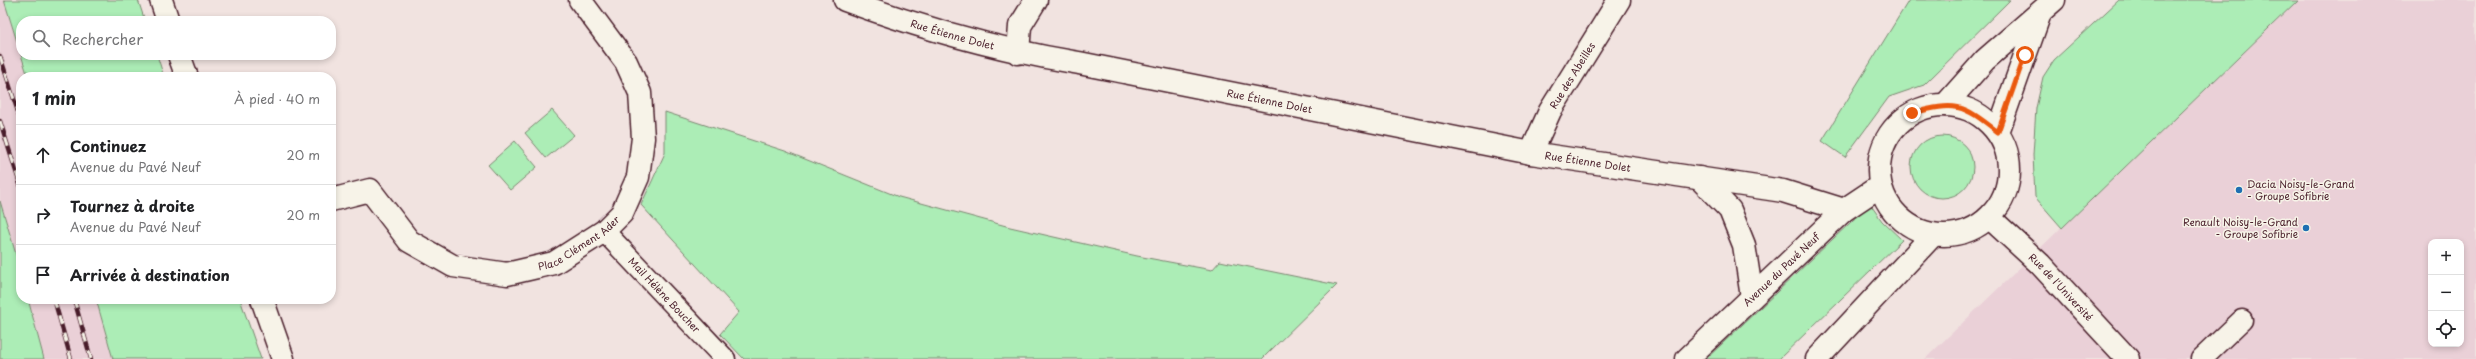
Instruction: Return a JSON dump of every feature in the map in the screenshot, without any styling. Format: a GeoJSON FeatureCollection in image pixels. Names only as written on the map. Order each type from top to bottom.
{"type":"FeatureCollection","features":[{"type":"Feature","properties":{"kind":"street"},"geometry":{"type":"LineString","coordinates":[[161,0],[166,16]]}},
{"type":"Feature","properties":{"kind":"street","name":"Place Clément Ader"},"geometry":{"type":"LineString","coordinates":[[336,199],[370,190],[409,241],[453,266],[508,274],[554,264],[604,231],[622,212],[638,177],[643,138],[640,93],[626,62],[580,0]]}},
{"type":"Feature","properties":{"kind":"street","name":"Rue Étienne Dolet"},"geometry":{"type":"LineString","coordinates":[[845,0],[910,24],[1018,53],[1079,63],[1531,153],[1783,191],[1844,210]]}},
{"type":"Feature","properties":{"kind":"street"},"geometry":{"type":"LineString","coordinates":[[1018,53],[1020,26],[1036,0]]}},
{"type":"Feature","properties":{"kind":"street","name":"Rue des Abeilles"},"geometry":{"type":"LineString","coordinates":[[1531,153],[1550,112],[1619,0]]}},
{"type":"Feature","properties":{"kind":"street"},"geometry":{"type":"LineString","coordinates":[[1945,105],[1985,60],[2039,15],[2054,0]]}},
{"type":"Feature","properties":{"kind":"street"},"geometry":{"type":"LineString","coordinates":[[1998,132],[2039,15]]}},
{"type":"Feature","properties":{"kind":"street"},"geometry":{"type":"LineString","coordinates":[[181,60],[185,72]]}},
{"type":"Feature","properties":{"kind":"street"},"geometry":{"type":"LineString","coordinates":[[1945,105],[1971,110],[1998,132],[2009,160],[2008,187],[1990,218],[1964,234],[1932,236],[1901,220],[1880,186],[1879,159],[1888,135],[1912,113],[1945,105]]}},
{"type":"Feature","properties":{"kind":"street"},"geometry":{"type":"LineString","coordinates":[[1699,178],[1730,210],[1744,245],[1752,297]]}},
{"type":"Feature","properties":{"kind":"street","name":"Avenue du Pavé Neuf"},"geometry":{"type":"LineString","coordinates":[[1687,359],[1844,210],[1880,186]]}},
{"type":"Feature","properties":{"kind":"street","name":"Rue de l'Université"},"geometry":{"type":"LineString","coordinates":[[1990,218],[2040,264],[2128,359]]}},
{"type":"Feature","properties":{"kind":"street"},"geometry":{"type":"LineString","coordinates":[[1817,359],[1932,236]]}},
{"type":"Feature","properties":{"kind":"street"},"geometry":{"type":"LineString","coordinates":[[264,304],[283,359]]}},
{"type":"Feature","properties":{"kind":"lane","name":"Mail Hélène Boucher"},"geometry":{"type":"LineString","coordinates":[[604,231],[725,359]]}},
{"type":"Feature","properties":{"kind":"lane"},"geometry":{"type":"LineString","coordinates":[[2200,359],[2242,320]]}},
{"type":"Feature","properties":{"kind":"shaded area"},"geometry":{"type":"Polygon","coordinates":[[[0,0],[4,0],[16,38],[16,60],[23,60],[26,72],[16,72],[16,254],[0,201],[0,0]]]}},
{"type":"Feature","properties":{"kind":"shaded area"},"geometry":{"type":"Polygon","coordinates":[[[2298,0],[2476,0],[2476,359],[1925,359],[2298,0]]]}},
{"type":"Feature","properties":{"kind":"shaded area"},"geometry":{"type":"Polygon","coordinates":[[[29,304],[97,304],[113,359],[44,359],[29,304]]]}},
{"type":"Feature","properties":{"kind":"green space"},"geometry":{"type":"Polygon","coordinates":[[[4,0],[138,0],[143,16],[16,16],[16,39],[4,0]]]}},
{"type":"Feature","properties":{"kind":"green space"},"geometry":{"type":"Polygon","coordinates":[[[1909,0],[2010,0],[1924,85],[1889,97],[1845,157],[1822,141],[1909,0]]]}},
{"type":"Feature","properties":{"kind":"green space"},"geometry":{"type":"Polygon","coordinates":[[[2119,0],[2298,0],[2062,228],[2035,197],[2033,155],[2036,108],[2043,77],[2054,60],[2119,0]]]}},
{"type":"Feature","properties":{"kind":"green space"},"geometry":{"type":"Polygon","coordinates":[[[23,60],[159,60],[162,72],[26,72],[23,60]]]}},
{"type":"Feature","properties":{"kind":"green space"},"geometry":{"type":"Polygon","coordinates":[[[552,110],[574,135],[546,158],[525,133],[552,110]]]}},
{"type":"Feature","properties":{"kind":"green space"},"geometry":{"type":"Polygon","coordinates":[[[665,112],[785,151],[899,197],[1010,227],[1137,256],[1212,270],[1220,261],[1337,285],[1262,359],[744,359],[720,334],[739,312],[641,205],[665,153],[665,112]]]}},
{"type":"Feature","properties":{"kind":"green space"},"geometry":{"type":"Polygon","coordinates":[[[1942,136],[1959,141],[1964,145],[1968,150],[1973,167],[1968,184],[1964,189],[1959,193],[1942,198],[1925,193],[1920,189],[1916,184],[1911,167],[1916,150],[1920,145],[1925,141],[1942,136]]]}},
{"type":"Feature","properties":{"kind":"green space"},"geometry":{"type":"Polygon","coordinates":[[[515,141],[537,167],[510,190],[488,165],[515,141]]]}},
{"type":"Feature","properties":{"kind":"green space"},"geometry":{"type":"Polygon","coordinates":[[[0,201],[16,254],[16,304],[29,304],[44,359],[0,359],[0,201]]]}},
{"type":"Feature","properties":{"kind":"green space"},"geometry":{"type":"Polygon","coordinates":[[[1870,204],[1882,221],[1902,240],[1779,359],[1706,359],[1870,204]]]}},
{"type":"Feature","properties":{"kind":"green space"},"geometry":{"type":"Polygon","coordinates":[[[97,304],[242,304],[261,359],[113,359],[97,304]]]}},
{"type":"Feature","properties":{"kind":"railway"},"geometry":{"type":"LineString","coordinates":[[0,56],[16,106]]}},
{"type":"Feature","properties":{"kind":"railway"},"geometry":{"type":"LineString","coordinates":[[0,121],[16,171]]}},
{"type":"Feature","properties":{"kind":"railway"},"geometry":{"type":"LineString","coordinates":[[55,304],[71,359]]}},
{"type":"Feature","properties":{"kind":"railway"},"geometry":{"type":"LineString","coordinates":[[75,304],[91,359]]}},
{"type":"Feature","properties":{"kind":"place","name":"Dacia Noisy-le-Grand - Groupe Sofibrie"},"geometry":{"type":"Point","coordinates":[2239,190]}},
{"type":"Feature","properties":{"kind":"place","name":"Renault Noisy-le-Grand - Groupe Sofibrie"},"geometry":{"type":"Point","coordinates":[2306,228]}},
{"type":"Feature","properties":{"kind":"route"},"geometry":{"type":"LineString","coordinates":[[1912,113],[1945,105],[1971,110],[1998,132],[2025,55]]}}]}
